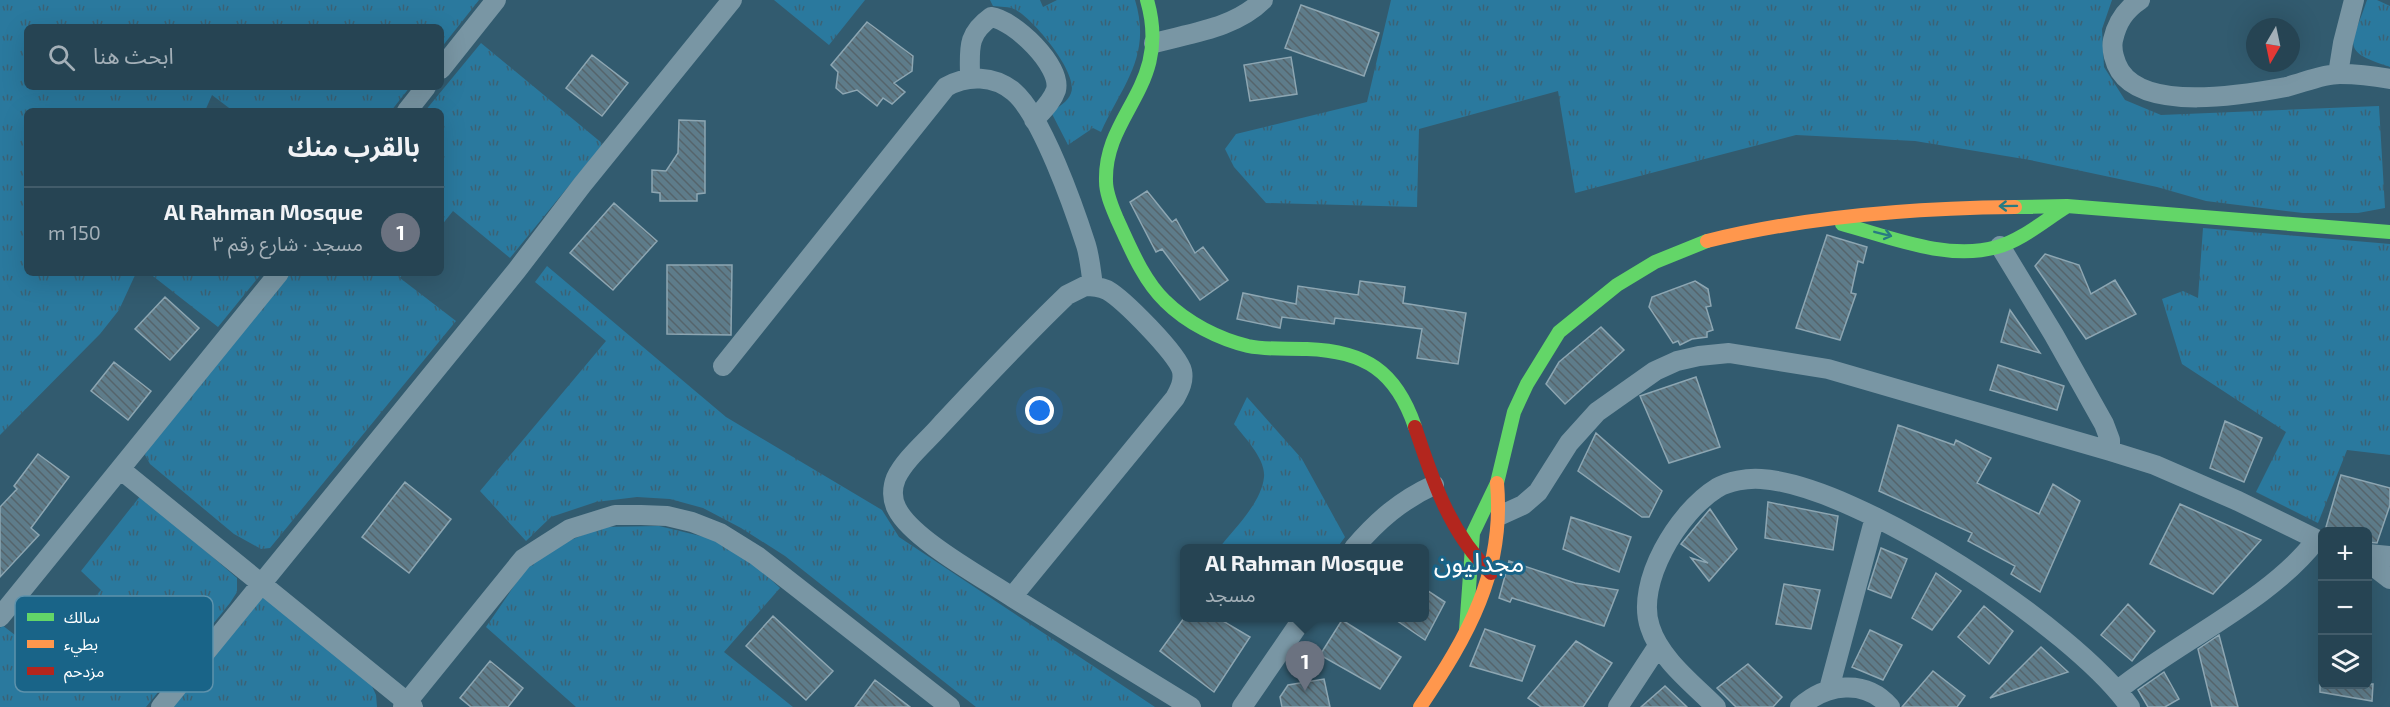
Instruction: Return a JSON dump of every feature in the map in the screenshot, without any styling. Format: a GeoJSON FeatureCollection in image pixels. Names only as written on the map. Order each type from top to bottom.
{"type":"FeatureCollection","features":[{"type":"Feature","properties":{"kind":"street"},"geometry":{"type":"LineString","coordinates":[[444,65],[496,0]]}},
{"type":"Feature","properties":{"kind":"street"},"geometry":{"type":"LineString","coordinates":[[213,643],[518,270],[582,185],[732,0]]}},
{"type":"Feature","properties":{"kind":"street"},"geometry":{"type":"LineString","coordinates":[[1147,0],[1153,19],[1154,43],[1149,68],[1107,165],[1105,181],[1109,198],[1156,292],[1175,310],[1201,327],[1234,341],[1258,348],[1345,353],[1360,357],[1377,367],[1393,384],[1407,407],[1419,436],[1434,485],[1454,529],[1471,554],[1491,573]]}},
{"type":"Feature","properties":{"kind":"street"},"geometry":{"type":"LineString","coordinates":[[1154,43],[1222,25],[1252,11],[1263,0]]}},
{"type":"Feature","properties":{"kind":"street"},"geometry":{"type":"LineString","coordinates":[[2140,0],[2128,8],[2118,24],[2113,43],[2116,64],[2121,72],[2127,81],[2143,90],[2163,96],[2217,96],[2285,87],[2338,74],[2390,79]]}},
{"type":"Feature","properties":{"kind":"street"},"geometry":{"type":"LineString","coordinates":[[2338,74],[2354,0]]}},
{"type":"Feature","properties":{"kind":"street"},"geometry":{"type":"LineString","coordinates":[[970,78],[971,42],[974,31],[991,17],[1015,26],[1029,38],[1055,78],[1056,87],[1050,101],[1034,120]]}},
{"type":"Feature","properties":{"kind":"street"},"geometry":{"type":"LineString","coordinates":[[723,366],[946,87],[970,78],[1001,84],[1015,93],[1034,120],[1073,210],[1086,247],[1093,286]]}},
{"type":"Feature","properties":{"kind":"street"},"geometry":{"type":"LineString","coordinates":[[409,108],[424,90]]}},
{"type":"Feature","properties":{"kind":"street"},"geometry":{"type":"LineString","coordinates":[[1826,219],[1930,235],[1967,251],[2000,246],[2067,206]]}},
{"type":"Feature","properties":{"kind":"street"},"geometry":{"type":"LineString","coordinates":[[1466,630],[1473,533],[1497,483],[1514,412],[1533,375],[1559,332],[1617,285],[1655,262],[1702,242],[1767,226],[1929,208],[2067,206],[2390,232]]}},
{"type":"Feature","properties":{"kind":"street"},"geometry":{"type":"LineString","coordinates":[[1929,208],[1930,235]]}},
{"type":"Feature","properties":{"kind":"street"},"geometry":{"type":"LineString","coordinates":[[2000,246],[2104,424],[2110,440],[2109,451]]}},
{"type":"Feature","properties":{"kind":"street"},"geometry":{"type":"LineString","coordinates":[[17,596],[277,276]]}},
{"type":"Feature","properties":{"kind":"street"},"geometry":{"type":"LineString","coordinates":[[1012,597],[1176,398],[1182,381],[1180,365],[1167,346],[1112,294],[1093,286],[1085,286],[1067,295],[1048,314],[932,436],[896,478],[892,495],[896,508],[905,522],[928,541],[1012,597],[1191,707]]}},
{"type":"Feature","properties":{"kind":"street"},"geometry":{"type":"LineString","coordinates":[[1501,515],[1523,505],[1538,492],[1569,443],[1597,412],[1655,371],[1677,361],[1729,353],[1828,369],[2155,465],[2238,501],[2318,541]]}},
{"type":"Feature","properties":{"kind":"street"},"geometry":{"type":"LineString","coordinates":[[120,469],[407,705],[523,559],[570,529],[615,515],[641,514],[667,516],[692,522],[720,533],[757,556],[950,707]]}},
{"type":"Feature","properties":{"kind":"street"},"geometry":{"type":"LineString","coordinates":[[1716,707],[1658,646],[1645,611],[1650,580],[1674,531],[1692,510],[1718,487],[1738,481],[1758,479],[1786,482],[1909,533],[2025,612],[2087,660],[2118,690],[2130,707]]}},
{"type":"Feature","properties":{"kind":"street"},"geometry":{"type":"LineString","coordinates":[[1420,707],[1455,657],[1491,573],[1496,556],[1501,515],[1497,483]]}},
{"type":"Feature","properties":{"kind":"street"},"geometry":{"type":"LineString","coordinates":[[1359,544],[1406,498],[1434,485]]}},
{"type":"Feature","properties":{"kind":"street"},"geometry":{"type":"LineString","coordinates":[[1828,689],[1875,517]]}},
{"type":"Feature","properties":{"kind":"street"},"geometry":{"type":"LineString","coordinates":[[2118,690],[2151,663],[2244,603],[2301,559],[2318,542]]}},
{"type":"Feature","properties":{"kind":"street"},"geometry":{"type":"LineString","coordinates":[[2372,555],[2390,556]]}},
{"type":"Feature","properties":{"kind":"street"},"geometry":{"type":"LineString","coordinates":[[2372,566],[2390,579]]}},
{"type":"Feature","properties":{"kind":"street"},"geometry":{"type":"LineString","coordinates":[[0,617],[15,598]]}},
{"type":"Feature","properties":{"kind":"street"},"geometry":{"type":"LineString","coordinates":[[1242,707],[1300,622]]}},
{"type":"Feature","properties":{"kind":"street"},"geometry":{"type":"LineString","coordinates":[[1618,707],[1658,646]]}},
{"type":"Feature","properties":{"kind":"street"},"geometry":{"type":"LineString","coordinates":[[1800,707],[1810,698],[1828,689],[1851,687],[1864,689],[1877,695],[1890,707]]}},
{"type":"Feature","properties":{"kind":"street"},"geometry":{"type":"LineString","coordinates":[[160,707],[172,692]]}},
{"type":"Feature","properties":{"kind":"green space"},"geometry":{"type":"Polygon","coordinates":[[[0,0],[479,0],[444,44],[444,24],[24,24],[24,90],[408,90],[393,108],[229,108],[212,95],[206,108],[24,108],[24,276],[135,276],[119,310],[100,334],[0,435],[0,0]]]}},
{"type":"Feature","properties":{"kind":"green space"},"geometry":{"type":"Polygon","coordinates":[[[774,0],[865,0],[829,45],[774,0]]]}},
{"type":"Feature","properties":{"kind":"green space"},"geometry":{"type":"Polygon","coordinates":[[[990,0],[1040,0],[1043,7],[1057,0],[1135,0],[1140,38],[1138,54],[1126,84],[1101,132],[1093,128],[1068,145],[1051,112],[1065,102],[1071,93],[1072,84],[1062,60],[1024,15],[1010,8],[993,6],[990,0]]]}},
{"type":"Feature","properties":{"kind":"green space"},"geometry":{"type":"Polygon","coordinates":[[[1391,0],[2112,0],[2102,29],[2104,67],[2125,100],[2161,115],[2379,106],[2385,208],[2358,213],[2303,213],[2206,201],[2157,187],[2030,160],[1915,141],[1796,135],[1575,193],[1558,91],[1419,129],[1417,207],[1266,203],[1234,167],[1225,149],[1236,134],[1367,102],[1391,0]]]}},
{"type":"Feature","properties":{"kind":"green space"},"geometry":{"type":"Polygon","coordinates":[[[2367,0],[2377,0],[2390,6],[2390,67],[2362,56],[2353,44],[2367,0]]]}},
{"type":"Feature","properties":{"kind":"green space"},"geometry":{"type":"Polygon","coordinates":[[[481,43],[603,144],[510,258],[453,211],[444,222],[444,108],[427,108],[481,43]]]}},
{"type":"Feature","properties":{"kind":"green space"},"geometry":{"type":"Polygon","coordinates":[[[2203,228],[2390,244],[2390,455],[2347,450],[2318,523],[2256,492],[2286,432],[2182,364],[2162,299],[2183,291],[2198,298],[2203,228]]]}},
{"type":"Feature","properties":{"kind":"green space"},"geometry":{"type":"Polygon","coordinates":[[[547,266],[726,417],[882,510],[899,537],[1155,707],[976,707],[785,556],[741,528],[703,508],[670,499],[637,497],[596,502],[551,517],[526,541],[480,491],[606,341],[535,282],[547,266]]]}},
{"type":"Feature","properties":{"kind":"green space"},"geometry":{"type":"Polygon","coordinates":[[[153,276],[260,276],[218,327],[153,276]]]}},
{"type":"Feature","properties":{"kind":"green space"},"geometry":{"type":"Polygon","coordinates":[[[289,276],[401,276],[400,278],[456,321],[270,548],[261,549],[234,534],[150,464],[145,455],[149,445],[289,276]]]}},
{"type":"Feature","properties":{"kind":"green space"},"geometry":{"type":"Polygon","coordinates":[[[1247,397],[1302,459],[1345,537],[1340,544],[1222,544],[1253,505],[1264,477],[1262,463],[1234,424],[1247,397]]]}},
{"type":"Feature","properties":{"kind":"green space"},"geometry":{"type":"Polygon","coordinates":[[[141,495],[237,578],[237,592],[213,624],[213,596],[95,596],[101,590],[81,571],[141,495]]]}},
{"type":"Feature","properties":{"kind":"green space"},"geometry":{"type":"Polygon","coordinates":[[[659,526],[713,539],[745,556],[780,588],[724,652],[793,707],[576,707],[486,627],[527,567],[559,545],[602,527],[659,526]]]}},
{"type":"Feature","properties":{"kind":"green space"},"geometry":{"type":"Polygon","coordinates":[[[260,597],[268,597],[371,684],[376,695],[377,707],[171,707],[183,692],[213,692],[213,655],[260,597]]]}},
{"type":"Feature","properties":{"kind":"green space"},"geometry":{"type":"Polygon","coordinates":[[[2,625],[15,635],[15,692],[158,692],[146,707],[0,707],[0,628],[2,625]]]}},
{"type":"Feature","properties":{"kind":"building"},"geometry":{"type":"Polygon","coordinates":[[[1301,5],[1379,33],[1364,76],[1285,48],[1301,5]]]}},
{"type":"Feature","properties":{"kind":"building"},"geometry":{"type":"Polygon","coordinates":[[[867,22],[913,56],[912,71],[894,83],[905,92],[892,104],[883,98],[877,106],[857,90],[843,94],[836,88],[838,72],[831,65],[867,22]]]}},
{"type":"Feature","properties":{"kind":"building"},"geometry":{"type":"Polygon","coordinates":[[[592,55],[628,83],[602,116],[566,88],[592,55]]]}},
{"type":"Feature","properties":{"kind":"building"},"geometry":{"type":"Polygon","coordinates":[[[1291,57],[1297,94],[1250,101],[1244,65],[1291,57]]]}},
{"type":"Feature","properties":{"kind":"building"},"geometry":{"type":"Polygon","coordinates":[[[679,120],[705,121],[705,193],[697,194],[697,201],[660,201],[660,193],[652,192],[652,170],[666,171],[678,153],[679,120]]]}},
{"type":"Feature","properties":{"kind":"building"},"geometry":{"type":"Polygon","coordinates":[[[1147,191],[1172,222],[1176,219],[1195,253],[1203,247],[1228,280],[1200,300],[1162,249],[1156,252],[1130,202],[1147,191]]]}},
{"type":"Feature","properties":{"kind":"building"},"geometry":{"type":"Polygon","coordinates":[[[614,203],[657,241],[613,290],[570,253],[614,203]]]}},
{"type":"Feature","properties":{"kind":"building"},"geometry":{"type":"Polygon","coordinates":[[[1827,235],[1867,247],[1863,263],[1858,261],[1851,293],[1856,294],[1840,340],[1796,328],[1827,235]]]}},
{"type":"Feature","properties":{"kind":"building"},"geometry":{"type":"Polygon","coordinates":[[[2045,254],[2079,265],[2091,294],[2115,280],[2136,314],[2086,339],[2035,266],[2045,254]]]}},
{"type":"Feature","properties":{"kind":"building"},"geometry":{"type":"Polygon","coordinates":[[[667,265],[732,265],[731,335],[667,334],[667,265]]]}},
{"type":"Feature","properties":{"kind":"building"},"geometry":{"type":"Polygon","coordinates":[[[1360,281],[1405,287],[1403,303],[1466,313],[1458,364],[1417,358],[1422,329],[1335,318],[1334,324],[1282,317],[1280,328],[1237,319],[1243,293],[1296,304],[1298,286],[1358,295],[1360,281]]]}},
{"type":"Feature","properties":{"kind":"building"},"geometry":{"type":"Polygon","coordinates":[[[1695,281],[1708,289],[1711,306],[1706,307],[1713,330],[1707,332],[1707,337],[1692,339],[1680,345],[1678,341],[1673,343],[1649,307],[1652,297],[1695,281]]]}},
{"type":"Feature","properties":{"kind":"building"},"geometry":{"type":"Polygon","coordinates":[[[165,297],[199,328],[170,360],[135,329],[165,297]]]}},
{"type":"Feature","properties":{"kind":"building"},"geometry":{"type":"Polygon","coordinates":[[[2010,310],[2040,353],[2001,342],[2010,310]]]}},
{"type":"Feature","properties":{"kind":"building"},"geometry":{"type":"Polygon","coordinates":[[[1601,327],[1624,350],[1565,404],[1546,384],[1559,362],[1601,327]]]}},
{"type":"Feature","properties":{"kind":"building"},"geometry":{"type":"Polygon","coordinates":[[[114,362],[151,391],[128,420],[91,391],[114,362]]]}},
{"type":"Feature","properties":{"kind":"building"},"geometry":{"type":"Polygon","coordinates":[[[1998,365],[2064,386],[2057,410],[1990,390],[1998,365]]]}},
{"type":"Feature","properties":{"kind":"building"},"geometry":{"type":"Polygon","coordinates":[[[1696,377],[1720,447],[1669,463],[1640,396],[1696,377]]]}},
{"type":"Feature","properties":{"kind":"building"},"geometry":{"type":"Polygon","coordinates":[[[2225,421],[2262,438],[2244,482],[2210,468],[2225,421]]]}},
{"type":"Feature","properties":{"kind":"building"},"geometry":{"type":"Polygon","coordinates":[[[1898,425],[1954,445],[1956,440],[1991,458],[1977,483],[2039,514],[2053,484],[2080,501],[2040,592],[2011,574],[2015,566],[1968,541],[1972,533],[1879,491],[1898,425]]]}},
{"type":"Feature","properties":{"kind":"building"},"geometry":{"type":"Polygon","coordinates":[[[1596,433],[1662,491],[1649,517],[1642,517],[1578,471],[1596,433]]]}},
{"type":"Feature","properties":{"kind":"building"},"geometry":{"type":"Polygon","coordinates":[[[38,454],[69,477],[31,528],[39,535],[0,577],[0,507],[17,489],[14,486],[38,454]]]}},
{"type":"Feature","properties":{"kind":"building"},"geometry":{"type":"Polygon","coordinates":[[[2341,475],[2390,488],[2390,505],[2377,543],[2372,542],[2372,527],[2326,527],[2341,475]]]}},
{"type":"Feature","properties":{"kind":"building"},"geometry":{"type":"Polygon","coordinates":[[[405,482],[451,519],[409,573],[362,537],[405,482]]]}},
{"type":"Feature","properties":{"kind":"building"},"geometry":{"type":"Polygon","coordinates":[[[1768,502],[1838,516],[1833,550],[1765,538],[1768,502]]]}},
{"type":"Feature","properties":{"kind":"building"},"geometry":{"type":"Polygon","coordinates":[[[2180,504],[2261,540],[2213,594],[2150,564],[2180,504]]]}},
{"type":"Feature","properties":{"kind":"building"},"geometry":{"type":"Polygon","coordinates":[[[1710,509],[1737,549],[1709,581],[1691,558],[1708,563],[1681,544],[1710,509]]]}},
{"type":"Feature","properties":{"kind":"building"},"geometry":{"type":"Polygon","coordinates":[[[1571,517],[1631,537],[1619,572],[1563,549],[1571,517]]]}},
{"type":"Feature","properties":{"kind":"building"},"geometry":{"type":"Polygon","coordinates":[[[1881,548],[1907,559],[1891,598],[1868,589],[1881,548]]]}},
{"type":"Feature","properties":{"kind":"building"},"geometry":{"type":"Polygon","coordinates":[[[1509,561],[1575,583],[1618,590],[1604,626],[1512,598],[1510,602],[1499,598],[1509,561]]]}},
{"type":"Feature","properties":{"kind":"building"},"geometry":{"type":"Polygon","coordinates":[[[1936,573],[1961,591],[1932,630],[1912,618],[1936,573]]]}},
{"type":"Feature","properties":{"kind":"building"},"geometry":{"type":"Polygon","coordinates":[[[1784,584],[1820,590],[1811,629],[1776,624],[1784,584]]]}},
{"type":"Feature","properties":{"kind":"building"},"geometry":{"type":"Polygon","coordinates":[[[1429,592],[1445,602],[1425,640],[1399,622],[1429,622],[1429,592]]]}},
{"type":"Feature","properties":{"kind":"building"},"geometry":{"type":"Polygon","coordinates":[[[2128,604],[2155,631],[2132,661],[2101,635],[2128,604]]]}},
{"type":"Feature","properties":{"kind":"building"},"geometry":{"type":"Polygon","coordinates":[[[1984,606],[2013,631],[1989,664],[1958,637],[1984,606]]]}},
{"type":"Feature","properties":{"kind":"building"},"geometry":{"type":"Polygon","coordinates":[[[773,616],[833,671],[806,700],[746,646],[773,616]]]}},
{"type":"Feature","properties":{"kind":"building"},"geometry":{"type":"Polygon","coordinates":[[[1181,622],[1225,622],[1250,637],[1214,692],[1160,651],[1181,622]]]}},
{"type":"Feature","properties":{"kind":"building"},"geometry":{"type":"Polygon","coordinates":[[[1341,622],[1345,622],[1401,657],[1380,689],[1320,655],[1341,622]]]}},
{"type":"Feature","properties":{"kind":"building"},"geometry":{"type":"Polygon","coordinates":[[[1485,629],[1535,646],[1522,681],[1470,666],[1485,629]]]}},
{"type":"Feature","properties":{"kind":"building"},"geometry":{"type":"Polygon","coordinates":[[[1870,630],[1902,645],[1883,680],[1852,667],[1870,630]]]}},
{"type":"Feature","properties":{"kind":"building"},"geometry":{"type":"Polygon","coordinates":[[[2219,635],[2238,707],[2212,707],[2198,649],[2219,635]]]}},
{"type":"Feature","properties":{"kind":"building"},"geometry":{"type":"Polygon","coordinates":[[[1576,641],[1612,663],[1583,707],[1541,707],[1528,698],[1576,641]]]}},
{"type":"Feature","properties":{"kind":"building"},"geometry":{"type":"Polygon","coordinates":[[[2041,647],[2068,672],[1990,698],[2041,647]]]}},
{"type":"Feature","properties":{"kind":"building"},"geometry":{"type":"Polygon","coordinates":[[[490,661],[523,688],[508,707],[471,707],[460,698],[490,661]]]}},
{"type":"Feature","properties":{"kind":"building"},"geometry":{"type":"Polygon","coordinates":[[[1748,664],[1782,697],[1773,707],[1736,707],[1717,688],[1748,664]]]}},
{"type":"Feature","properties":{"kind":"building"},"geometry":{"type":"Polygon","coordinates":[[[1933,671],[1965,696],[1957,707],[1902,707],[1933,671]]]}},
{"type":"Feature","properties":{"kind":"building"},"geometry":{"type":"Polygon","coordinates":[[[2164,672],[2179,699],[2165,707],[2148,707],[2138,690],[2164,672]]]}},
{"type":"Feature","properties":{"kind":"building"},"geometry":{"type":"Polygon","coordinates":[[[1324,679],[1330,707],[1282,707],[1280,697],[1288,685],[1324,679]]]}},
{"type":"Feature","properties":{"kind":"building"},"geometry":{"type":"Polygon","coordinates":[[[875,680],[910,707],[855,707],[875,680]]]}},
{"type":"Feature","properties":{"kind":"building"},"geometry":{"type":"Polygon","coordinates":[[[2373,684],[2372,701],[2320,692],[2320,689],[2372,689],[2373,684]]]}},
{"type":"Feature","properties":{"kind":"building"},"geometry":{"type":"Polygon","coordinates":[[[1665,686],[1687,707],[1641,707],[1665,686]]]}},
{"type":"Feature","properties":{"kind":"traffic: fast"},"geometry":{"type":"LineString","coordinates":[[1147,0],[1152,30],[1151,55],[1144,77],[1115,136],[1108,157],[1106,186],[1113,210],[1132,252],[1150,283],[1165,301],[1193,323],[1237,343],[1255,347],[1328,351],[1362,360],[1388,378],[1398,391],[1415,427]]}},
{"type":"Feature","properties":{"kind":"traffic: fast"},"geometry":{"type":"LineString","coordinates":[[2015,207],[2067,206],[2390,232]]}},
{"type":"Feature","properties":{"kind":"traffic: fast"},"geometry":{"type":"LineString","coordinates":[[1842,224],[1919,246],[1978,251],[2015,240],[2066,207]]}},
{"type":"Feature","properties":{"kind":"traffic: fast"},"geometry":{"type":"LineString","coordinates":[[1466,630],[1473,533],[1497,483],[1514,412],[1527,384],[1559,332],[1617,285],[1655,262],[1707,241]]}},
{"type":"Feature","properties":{"kind":"traffic: slow"},"geometry":{"type":"LineString","coordinates":[[1707,241],[1783,225],[1860,215],[1937,209],[2015,207]]}},
{"type":"Feature","properties":{"kind":"traffic: slow"},"geometry":{"type":"LineString","coordinates":[[1420,707],[1453,655],[1480,602],[1495,546],[1498,515],[1497,483]]}},
{"type":"Feature","properties":{"kind":"traffic: jam"},"geometry":{"type":"LineString","coordinates":[[1415,427],[1436,486],[1453,523],[1476,557],[1491,573]]}},
{"type":"Feature","properties":{"kind":"place","name":"Al Rahman Mosque"},"geometry":{"type":"Point","coordinates":[1305,691]}},
{"type":"Feature","properties":{"kind":"district","name":"مجدليون"},"geometry":{"type":"Point","coordinates":[1479,561]}}]}
